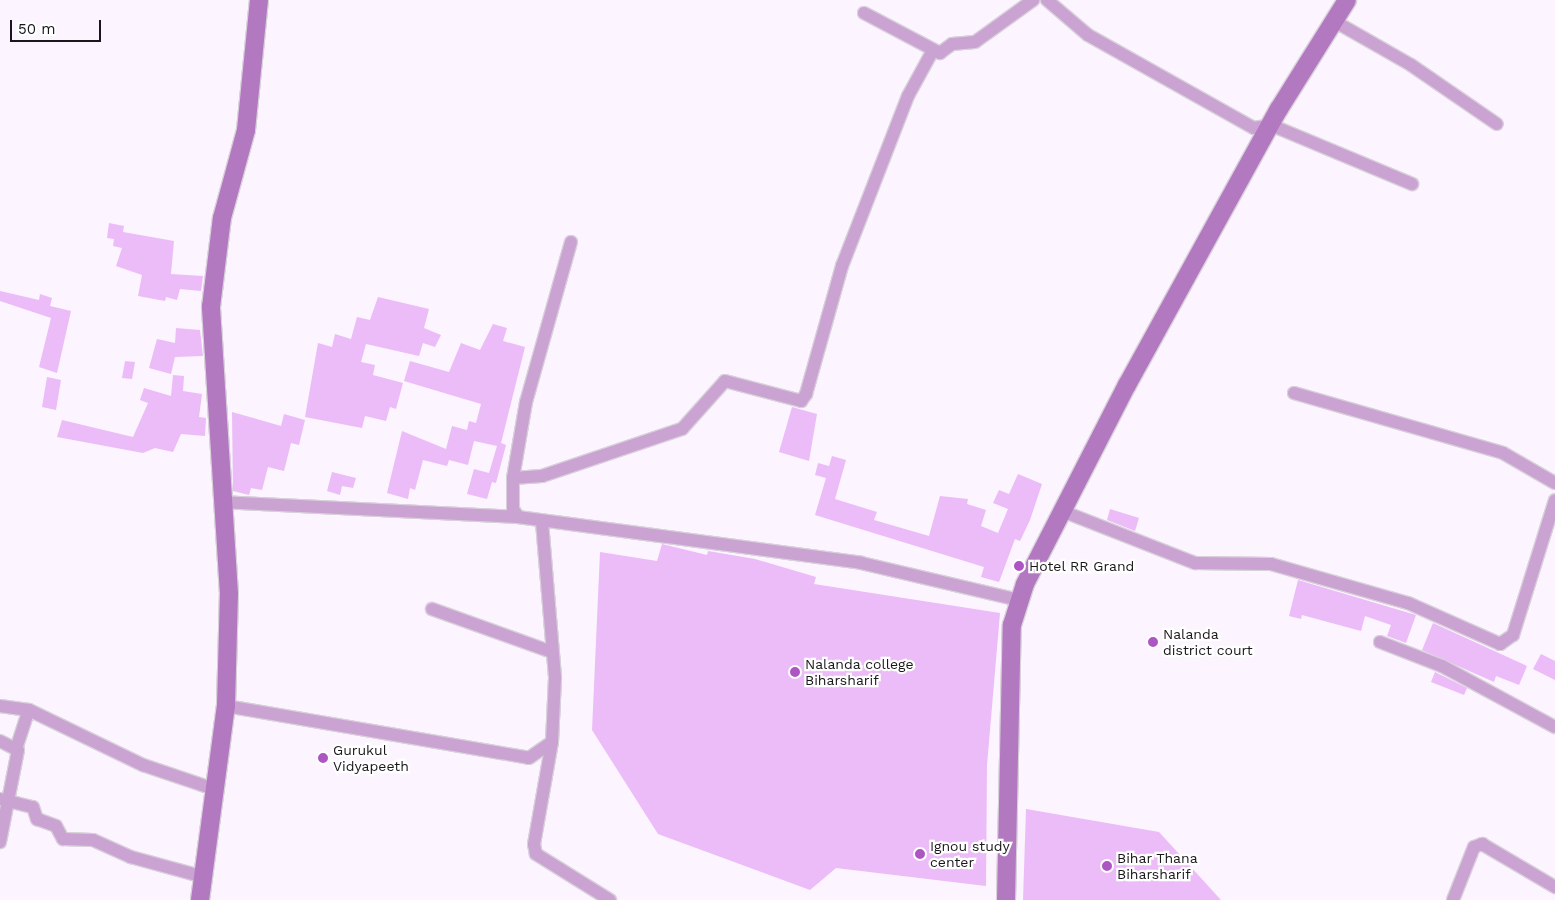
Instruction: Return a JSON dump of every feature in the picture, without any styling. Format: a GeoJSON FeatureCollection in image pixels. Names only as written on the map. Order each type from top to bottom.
{"type":"FeatureCollection","features":[{"type":"Feature","properties":{"kind":"main road"},"geometry":{"type":"LineString","coordinates":[[200,900],[218,790],[226,706],[229,594],[221,502],[211,307],[222,218],[246,130],[259,0]]}},
{"type":"Feature","properties":{"kind":"main road"},"geometry":{"type":"LineString","coordinates":[[1006,900],[1012,625],[1020,600],[1062,511],[1271,125],[1347,0]]}},
{"type":"Feature","properties":{"kind":"street"},"geometry":{"type":"LineString","coordinates":[[864,13],[932,52],[940,53],[952,44],[975,42],[1034,0]]}},
{"type":"Feature","properties":{"kind":"street"},"geometry":{"type":"LineString","coordinates":[[1046,0],[1088,35],[1254,128],[1271,125],[1412,184]]}},
{"type":"Feature","properties":{"kind":"street"},"geometry":{"type":"LineString","coordinates":[[1334,21],[1411,64],[1497,124]]}},
{"type":"Feature","properties":{"kind":"street"},"geometry":{"type":"LineString","coordinates":[[513,478],[542,476],[682,430],[725,381],[800,401],[806,394],[842,266],[908,96],[932,52]]}},
{"type":"Feature","properties":{"kind":"street"},"geometry":{"type":"LineString","coordinates":[[518,517],[513,508],[513,478],[526,402],[571,242]]}},
{"type":"Feature","properties":{"kind":"street"},"geometry":{"type":"LineString","coordinates":[[1294,393],[1504,453],[1555,483]]}},
{"type":"Feature","properties":{"kind":"street"},"geometry":{"type":"LineString","coordinates":[[1062,511],[1195,563],[1271,564],[1408,603],[1500,644],[1512,635],[1555,500]]}},
{"type":"Feature","properties":{"kind":"street"},"geometry":{"type":"LineString","coordinates":[[221,502],[518,517],[542,522],[862,564],[1020,600]]}},
{"type":"Feature","properties":{"kind":"street"},"geometry":{"type":"LineString","coordinates":[[542,522],[549,651],[555,678],[552,742],[536,854],[610,900]]}},
{"type":"Feature","properties":{"kind":"street"},"geometry":{"type":"LineString","coordinates":[[432,609],[549,651]]}},
{"type":"Feature","properties":{"kind":"street"},"geometry":{"type":"LineString","coordinates":[[1380,642],[1442,666],[1554,723]]}},
{"type":"Feature","properties":{"kind":"street"},"geometry":{"type":"LineString","coordinates":[[0,706],[29,710],[143,765],[218,790]]}},
{"type":"Feature","properties":{"kind":"street"},"geometry":{"type":"LineString","coordinates":[[226,706],[529,758],[552,742]]}},
{"type":"Feature","properties":{"kind":"street"},"geometry":{"type":"LineString","coordinates":[[0,842],[4,800],[17,746],[29,710]]}},
{"type":"Feature","properties":{"kind":"street"},"geometry":{"type":"LineString","coordinates":[[0,741],[17,746]]}},
{"type":"Feature","properties":{"kind":"street"},"geometry":{"type":"LineString","coordinates":[[4,800],[36,809],[37,819],[56,826],[63,839],[93,840],[125,855],[204,877]]}},
{"type":"Feature","properties":{"kind":"street"},"geometry":{"type":"LineString","coordinates":[[1453,900],[1474,847],[1482,844],[1555,887]]}},
{"type":"Feature","properties":{"kind":"building"},"geometry":{"type":"Polygon","coordinates":[[[109,223],[124,226],[123,232],[174,241],[171,274],[203,276],[201,291],[180,289],[177,300],[166,297],[165,301],[138,296],[142,275],[116,266],[122,248],[113,246],[114,239],[107,238],[109,223]]]}},
{"type":"Feature","properties":{"kind":"building"},"geometry":{"type":"Polygon","coordinates":[[[0,291],[39,300],[40,294],[52,298],[50,306],[71,311],[57,373],[39,367],[51,318],[0,301],[0,291]]]}},
{"type":"Feature","properties":{"kind":"building"},"geometry":{"type":"Polygon","coordinates":[[[378,297],[429,309],[424,328],[441,335],[435,347],[423,343],[419,356],[366,344],[361,362],[375,365],[373,375],[403,383],[396,409],[390,407],[386,421],[365,416],[362,428],[305,417],[318,343],[332,347],[335,334],[351,339],[357,317],[370,320],[378,297]]]}},
{"type":"Feature","properties":{"kind":"building"},"geometry":{"type":"Polygon","coordinates":[[[493,324],[507,328],[503,341],[525,347],[501,443],[506,445],[496,483],[492,482],[487,499],[467,494],[474,469],[489,473],[497,446],[474,441],[468,465],[449,460],[447,466],[423,460],[415,490],[410,488],[408,499],[387,493],[402,431],[446,449],[452,426],[467,430],[469,421],[476,423],[481,404],[404,381],[410,361],[449,372],[461,343],[480,350],[493,324]]]}},
{"type":"Feature","properties":{"kind":"building"},"geometry":{"type":"Polygon","coordinates":[[[176,328],[200,330],[203,356],[175,357],[171,374],[149,368],[157,339],[175,343],[176,328]]]}},
{"type":"Feature","properties":{"kind":"building"},"geometry":{"type":"Polygon","coordinates":[[[125,361],[135,362],[132,379],[122,378],[125,361]]]}},
{"type":"Feature","properties":{"kind":"building"},"geometry":{"type":"Polygon","coordinates":[[[173,375],[184,376],[183,391],[202,394],[199,417],[206,418],[205,436],[181,434],[173,452],[155,448],[143,453],[57,437],[62,420],[133,437],[148,403],[140,400],[144,388],[171,396],[173,375]]]}},
{"type":"Feature","properties":{"kind":"building"},"geometry":{"type":"Polygon","coordinates":[[[47,377],[61,380],[56,410],[42,407],[47,377]]]}},
{"type":"Feature","properties":{"kind":"building"},"geometry":{"type":"Polygon","coordinates":[[[792,407],[817,414],[809,461],[779,452],[792,407]]]}},
{"type":"Feature","properties":{"kind":"building"},"geometry":{"type":"Polygon","coordinates":[[[232,412],[281,426],[284,414],[305,420],[299,445],[291,443],[284,471],[268,467],[262,490],[251,488],[249,495],[233,491],[232,412]]]}},
{"type":"Feature","properties":{"kind":"building"},"geometry":{"type":"Polygon","coordinates":[[[832,456],[846,460],[835,499],[877,512],[874,520],[929,536],[940,496],[968,499],[967,504],[986,510],[981,526],[998,533],[1008,509],[993,503],[999,490],[1009,494],[1018,474],[1042,484],[1030,520],[1020,541],[1015,539],[999,582],[981,577],[984,567],[815,515],[826,478],[815,475],[818,463],[829,466],[832,456]]]}},
{"type":"Feature","properties":{"kind":"building"},"geometry":{"type":"Polygon","coordinates":[[[332,472],[356,478],[353,488],[342,486],[340,495],[327,491],[332,472]]]}},
{"type":"Feature","properties":{"kind":"building"},"geometry":{"type":"Polygon","coordinates":[[[1110,509],[1139,518],[1135,531],[1107,520],[1110,509]]]}},
{"type":"Feature","properties":{"kind":"building","name":"Nalanda college Biharsharif"},"geometry":{"type":"Polygon","coordinates":[[[662,544],[707,555],[708,551],[755,559],[816,577],[814,584],[1000,613],[987,765],[986,886],[836,868],[810,890],[658,834],[592,730],[600,552],[657,561],[662,544]]]}},
{"type":"Feature","properties":{"kind":"building"},"geometry":{"type":"Polygon","coordinates":[[[1298,580],[1416,615],[1406,643],[1387,636],[1391,625],[1365,616],[1361,631],[1302,615],[1301,619],[1289,616],[1298,580]]]}},
{"type":"Feature","properties":{"kind":"building"},"geometry":{"type":"Polygon","coordinates":[[[1433,623],[1527,666],[1519,685],[1496,676],[1494,682],[1422,650],[1433,623]]]}},
{"type":"Feature","properties":{"kind":"building"},"geometry":{"type":"Polygon","coordinates":[[[1541,654],[1555,661],[1555,680],[1533,669],[1541,654]]]}},
{"type":"Feature","properties":{"kind":"building"},"geometry":{"type":"Polygon","coordinates":[[[1435,672],[1467,688],[1464,695],[1431,682],[1435,672]]]}},
{"type":"Feature","properties":{"kind":"building","name":"Bihar Thana Biharsharif"},"geometry":{"type":"Polygon","coordinates":[[[1026,809],[1159,832],[1221,900],[1023,900],[1026,809]]]}},
{"type":"Feature","properties":{"kind":"place","name":"Hotel RR Grand"},"geometry":{"type":"Point","coordinates":[1019,566]}},
{"type":"Feature","properties":{"kind":"place","name":"Nalanda district court"},"geometry":{"type":"Point","coordinates":[1153,642]}},
{"type":"Feature","properties":{"kind":"place","name":"Nalanda college Biharsharif"},"geometry":{"type":"Point","coordinates":[795,672]}},
{"type":"Feature","properties":{"kind":"place","name":"Gurukul Vidyapeeth"},"geometry":{"type":"Point","coordinates":[323,758]}},
{"type":"Feature","properties":{"kind":"place","name":"Ignou study center"},"geometry":{"type":"Point","coordinates":[920,854]}},
{"type":"Feature","properties":{"kind":"place","name":"Bihar Thana Biharsharif"},"geometry":{"type":"Point","coordinates":[1107,866]}}]}
